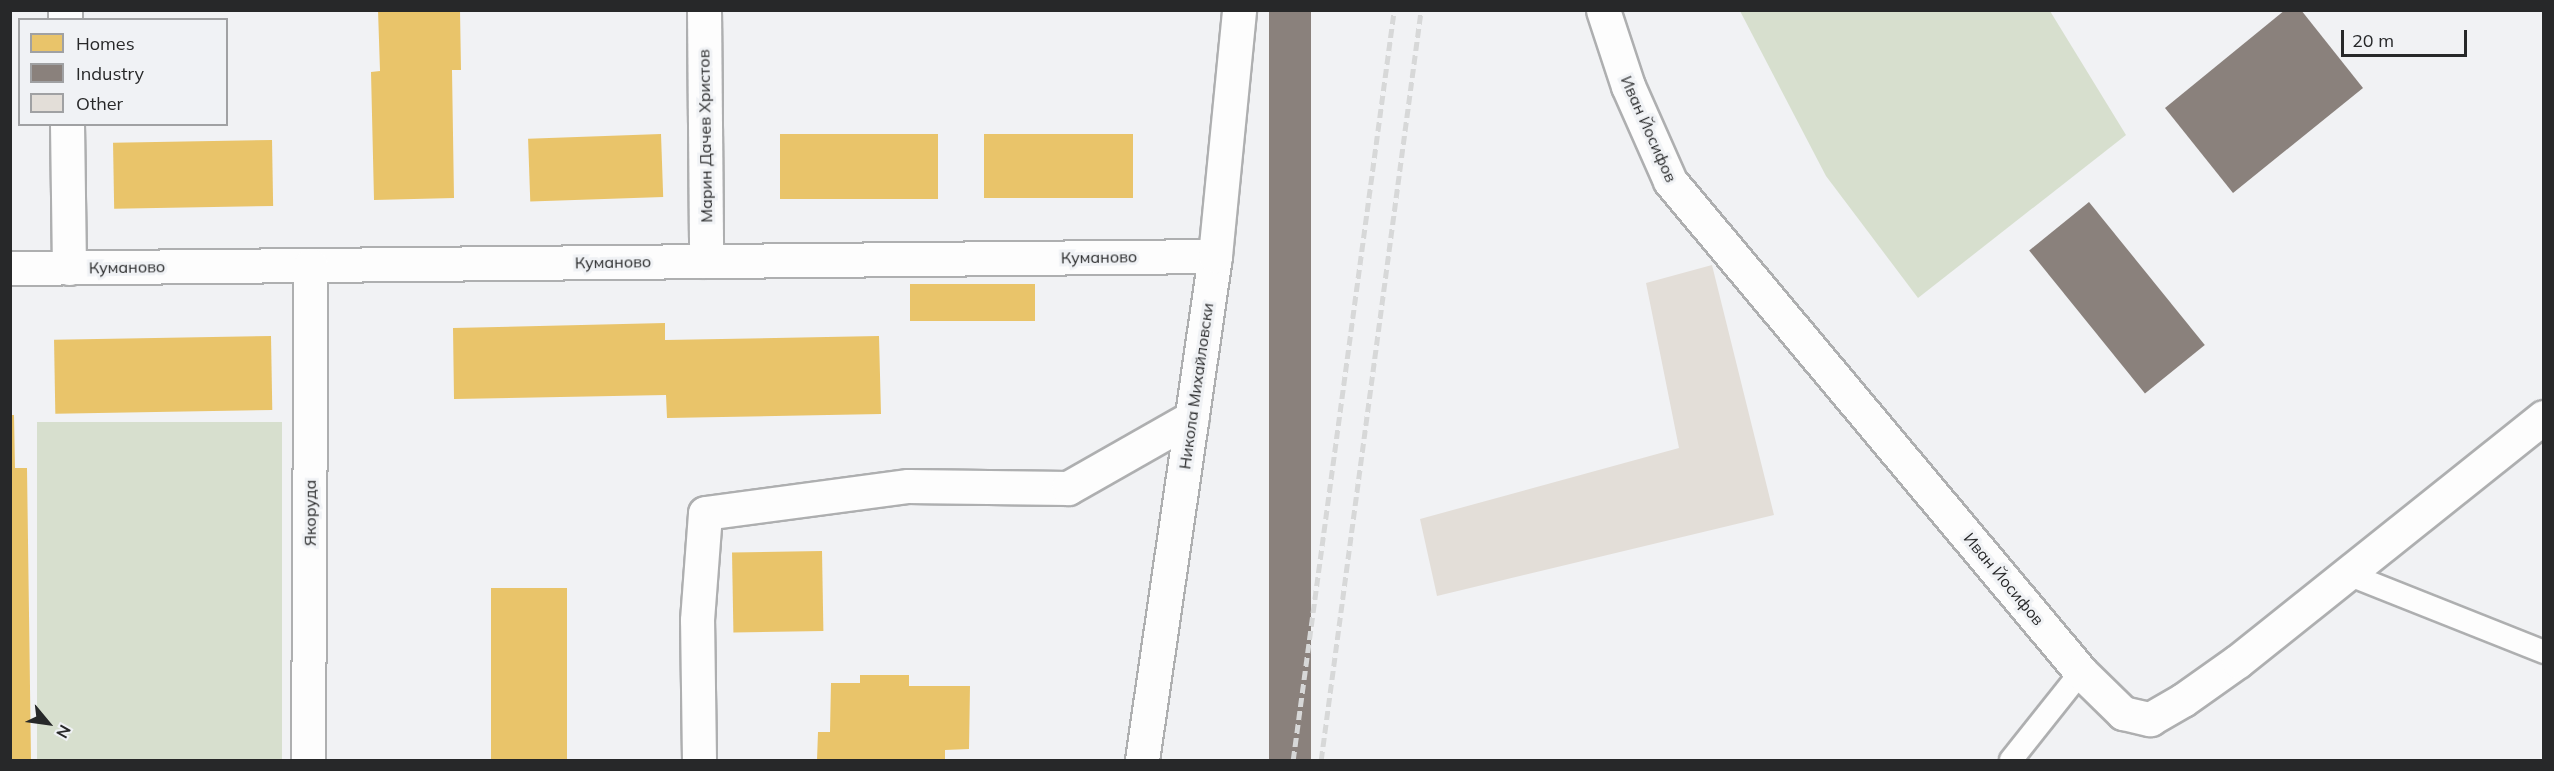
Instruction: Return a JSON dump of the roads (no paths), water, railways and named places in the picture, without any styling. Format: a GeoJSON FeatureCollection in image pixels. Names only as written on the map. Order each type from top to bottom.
{"type":"FeatureCollection","features":[{"type":"Feature","properties":{"kind":"street","name":"Марин Дачев Христов"},"geometry":{"type":"LineString","coordinates":[[704,10],[706,261]]}},
{"type":"Feature","properties":{"kind":"street","name":"Никола Михайловски"},"geometry":{"type":"LineString","coordinates":[[1142,760],[1215,256],[1239,10]]}},
{"type":"Feature","properties":{"kind":"street","name":"Иван Йосифов"},"geometry":{"type":"LineString","coordinates":[[1602,10],[1628,86],[1670,181],[2081,672],[2123,713],[2150,719],[2183,700],[2238,661],[2544,417]]}},
{"type":"Feature","properties":{"kind":"street"},"geometry":{"type":"LineString","coordinates":[[67,126],[69,268]]}},
{"type":"Feature","properties":{"kind":"street","name":"Куманово"},"geometry":{"type":"LineString","coordinates":[[10,268],[1215,256]]}},
{"type":"Feature","properties":{"kind":"street","name":"Якоруда"},"geometry":{"type":"LineString","coordinates":[[308,760],[311,265]]}},
{"type":"Feature","properties":{"kind":"street"},"geometry":{"type":"LineString","coordinates":[[699,760],[697,620],[705,513],[908,486],[1068,488],[1191,418]]}},
{"type":"Feature","properties":{"kind":"lane"},"geometry":{"type":"LineString","coordinates":[[2348,574],[2544,652]]}},
{"type":"Feature","properties":{"kind":"lane"},"geometry":{"type":"LineString","coordinates":[[2011,760],[2081,672]]}},
{"type":"Feature","properties":{"kind":"railway"},"geometry":{"type":"LineString","coordinates":[[1293,760],[1394,10]]}},
{"type":"Feature","properties":{"kind":"railway"},"geometry":{"type":"LineString","coordinates":[[1321,760],[1421,10]]}}]}
